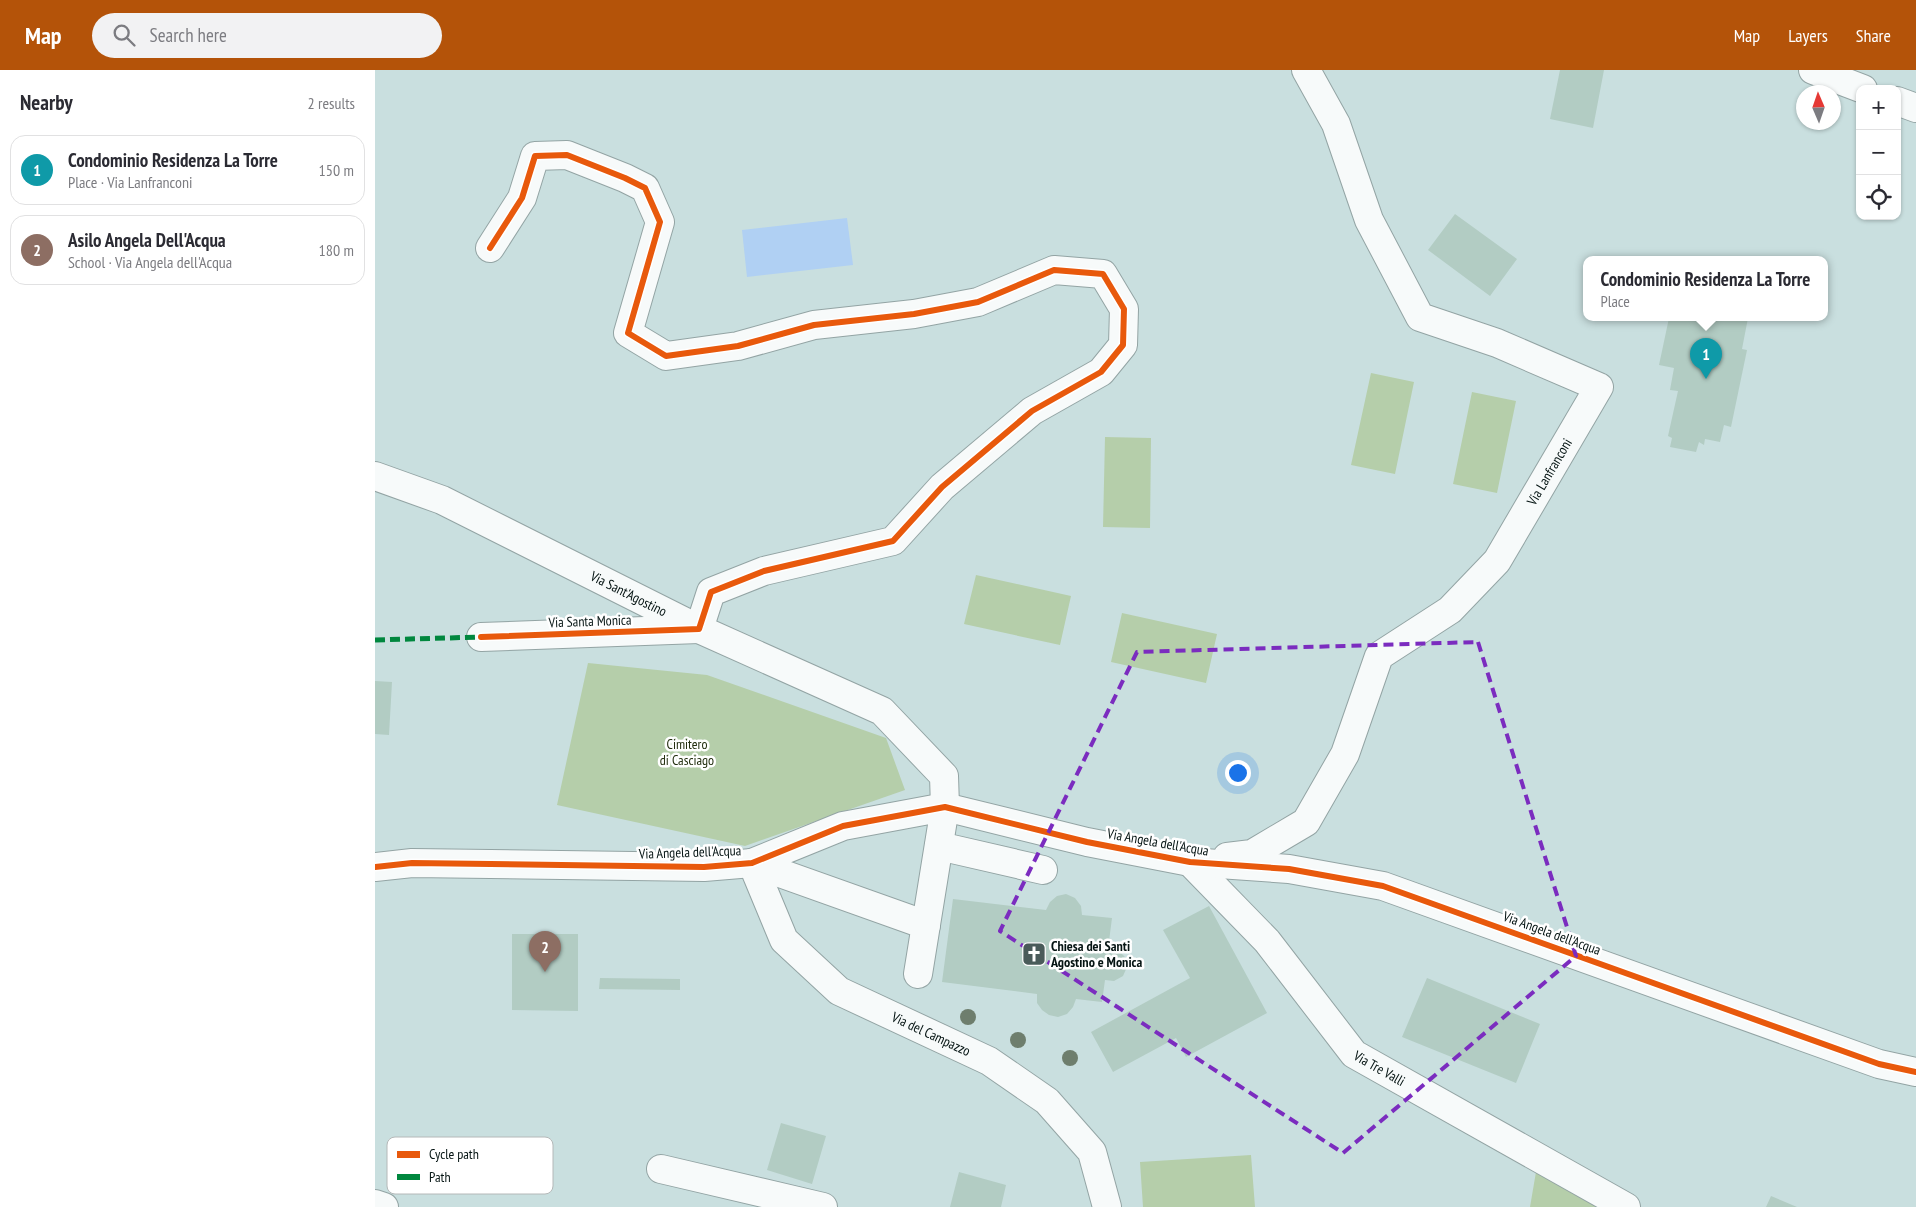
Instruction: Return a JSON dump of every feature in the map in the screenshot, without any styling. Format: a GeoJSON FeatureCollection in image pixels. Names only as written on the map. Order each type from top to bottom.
{"type":"FeatureCollection","features":[{"type":"Feature","properties":{"kind":"street","name":"Via Lanfranconi"},"geometry":{"type":"LineString","coordinates":[[1191,862],[1252,854],[1305,822],[1345,754],[1379,656],[1450,610],[1497,560],[1599,387],[1497,344],[1420,317],[1369,220],[1336,124],[1306,70]]}},
{"type":"Feature","properties":{"kind":"street"},"geometry":{"type":"LineString","coordinates":[[1813,70],[1856,86]]}},
{"type":"Feature","properties":{"kind":"street"},"geometry":{"type":"LineString","coordinates":[[1901,102],[1916,108]]}},
{"type":"Feature","properties":{"kind":"street"},"geometry":{"type":"LineString","coordinates":[[490,248],[522,198],[535,156],[567,154],[645,188],[660,222],[629,333],[666,356],[738,346],[813,325],[914,314],[979,302],[1054,270],[1103,274],[1124,309],[1123,345],[1101,372],[1032,410],[942,487],[893,541],[764,571],[711,592],[699,629]]}},
{"type":"Feature","properties":{"kind":"street","name":"Via Sant'Agostino"},"geometry":{"type":"LineString","coordinates":[[375,476],[442,500],[699,629],[882,711],[944,776],[945,807],[918,974]]}},
{"type":"Feature","properties":{"kind":"street","name":"Via Santa Monica"},"geometry":{"type":"LineString","coordinates":[[481,637],[699,629]]}},
{"type":"Feature","properties":{"kind":"street","name":"Via Angela dell'Acqua"},"geometry":{"type":"LineString","coordinates":[[375,868],[413,864],[704,867],[752,863],[843,826],[945,807],[1087,842],[1191,862],[1289,869],[1383,886],[1879,1064],[1916,1072]]}},
{"type":"Feature","properties":{"kind":"street"},"geometry":{"type":"LineString","coordinates":[[939,846],[1043,870]]}},
{"type":"Feature","properties":{"kind":"street","name":"Via Tre Valli"},"geometry":{"type":"LineString","coordinates":[[1191,862],[1267,941],[1353,1054],[1626,1207]]}},
{"type":"Feature","properties":{"kind":"street"},"geometry":{"type":"LineString","coordinates":[[752,863],[926,925]]}},
{"type":"Feature","properties":{"kind":"street","name":"Via del Campazzo"},"geometry":{"type":"LineString","coordinates":[[752,863],[784,940],[839,991],[989,1061],[1047,1101],[1092,1152],[1107,1207]]}},
{"type":"Feature","properties":{"kind":"street"},"geometry":{"type":"LineString","coordinates":[[661,1169],[823,1207]]}},
{"type":"Feature","properties":{"kind":"street"},"geometry":{"type":"LineString","coordinates":[[375,1204],[384,1207]]}},
{"type":"Feature","properties":{"kind":"highlighted area"},"geometry":{"type":"Polygon","coordinates":[[[1478,642],[1576,956],[1343,1153],[1000,931],[1137,652],[1478,642]]]}},
{"type":"Feature","properties":{"kind":"green space"},"geometry":{"type":"Polygon","coordinates":[[[1371,373],[1414,382],[1395,474],[1351,465],[1371,373]]]}},
{"type":"Feature","properties":{"kind":"green space"},"geometry":{"type":"Polygon","coordinates":[[[1472,392],[1516,401],[1497,493],[1453,484],[1472,392]]]}},
{"type":"Feature","properties":{"kind":"green space"},"geometry":{"type":"Polygon","coordinates":[[[1105,437],[1151,438],[1150,528],[1103,527],[1105,437]]]}},
{"type":"Feature","properties":{"kind":"green space"},"geometry":{"type":"Polygon","coordinates":[[[976,575],[1071,596],[1060,645],[964,624],[976,575]]]}},
{"type":"Feature","properties":{"kind":"green space"},"geometry":{"type":"Polygon","coordinates":[[[1122,613],[1217,634],[1206,683],[1111,662],[1122,613]]]}},
{"type":"Feature","properties":{"kind":"green space","name":"Cimitero di Casciago"},"geometry":{"type":"Polygon","coordinates":[[[588,663],[707,675],[886,738],[905,790],[745,846],[557,805],[588,663]]]}},
{"type":"Feature","properties":{"kind":"green space"},"geometry":{"type":"Polygon","coordinates":[[[1251,1155],[1255,1207],[1143,1207],[1140,1162],[1251,1155]]]}},
{"type":"Feature","properties":{"kind":"green space"},"geometry":{"type":"Polygon","coordinates":[[[1537,1166],[1600,1207],[1530,1207],[1537,1166]]]}},
{"type":"Feature","properties":{"kind":"water"},"geometry":{"type":"Polygon","coordinates":[[[847,218],[853,265],[747,277],[742,230],[847,218]]]}},
{"type":"Feature","properties":{"kind":"building"},"geometry":{"type":"Polygon","coordinates":[[[1560,70],[1604,70],[1593,128],[1550,119],[1560,70]]]}},
{"type":"Feature","properties":{"kind":"building"},"geometry":{"type":"Polygon","coordinates":[[[1455,214],[1517,259],[1490,296],[1428,250],[1455,214]]]}},
{"type":"Feature","properties":{"kind":"building"},"geometry":{"type":"Polygon","coordinates":[[[1668,321],[1747,321],[1742,349],[1747,350],[1731,427],[1724,425],[1720,442],[1705,439],[1704,445],[1699,442],[1696,452],[1670,447],[1672,438],[1668,436],[1678,391],[1670,390],[1674,368],[1659,365],[1668,321]]]}},
{"type":"Feature","properties":{"kind":"building"},"geometry":{"type":"Polygon","coordinates":[[[375,681],[392,682],[389,735],[375,734],[375,681]]]}},
{"type":"Feature","properties":{"kind":"building","name":"Chiesa dei Santi Agostino e Monica"},"geometry":{"type":"Polygon","coordinates":[[[1066,894],[1075,898],[1081,906],[1082,915],[1112,918],[1108,949],[1119,951],[1126,958],[1127,967],[1123,976],[1114,981],[1105,980],[1102,1002],[1076,999],[1073,1007],[1067,1014],[1058,1017],[1049,1015],[1042,1010],[1037,1003],[1037,994],[942,982],[953,899],[1046,910],[1050,902],[1057,896],[1066,894]]]}},
{"type":"Feature","properties":{"kind":"building"},"geometry":{"type":"Polygon","coordinates":[[[1209,906],[1267,1013],[1186,1057],[1176,1038],[1113,1072],[1091,1032],[1190,978],[1163,930],[1209,906]]]}},
{"type":"Feature","properties":{"kind":"building"},"geometry":{"type":"Polygon","coordinates":[[[512,934],[578,934],[578,1011],[512,1010],[512,934]]]}},
{"type":"Feature","properties":{"kind":"building"},"geometry":{"type":"Polygon","coordinates":[[[600,978],[680,979],[680,990],[599,989],[600,978]]]}},
{"type":"Feature","properties":{"kind":"building"},"geometry":{"type":"Polygon","coordinates":[[[1427,978],[1540,1024],[1516,1083],[1402,1037],[1427,978]]]}},
{"type":"Feature","properties":{"kind":"building"},"geometry":{"type":"Polygon","coordinates":[[[781,1123],[826,1136],[812,1184],[767,1170],[781,1123]]]}},
{"type":"Feature","properties":{"kind":"building"},"geometry":{"type":"Polygon","coordinates":[[[959,1172],[1006,1185],[1001,1207],[950,1207],[959,1172]]]}},
{"type":"Feature","properties":{"kind":"building"},"geometry":{"type":"Polygon","coordinates":[[[1771,1196],[1797,1207],[1766,1207],[1771,1196]]]}},
{"type":"Feature","properties":{"kind":"marked path"},"geometry":{"type":"LineString","coordinates":[[375,640],[481,637]]}},
{"type":"Feature","properties":{"kind":"cycle path"},"geometry":{"type":"LineString","coordinates":[[481,637],[699,629],[711,592],[764,571],[893,541],[942,487],[1032,411],[1101,372],[1123,345],[1124,309],[1103,274],[1054,270],[978,302],[914,314],[814,325],[738,346],[666,356],[628,333],[660,222],[645,188],[567,155],[535,156],[522,198],[490,248]]}},
{"type":"Feature","properties":{"kind":"cycle path"},"geometry":{"type":"LineString","coordinates":[[375,867],[412,863],[704,867],[752,863],[843,826],[945,807],[1087,842],[1190,862],[1289,869],[1383,886],[1879,1064],[1916,1072]]}},
{"type":"Feature","properties":{"kind":"place","name":"Condominio Residenza La Torre"},"geometry":{"type":"Point","coordinates":[1706,379]}},
{"type":"Feature","properties":{"kind":"place","name":"Chiesa dei Santi Agostino e Monica"},"geometry":{"type":"Point","coordinates":[1034,954]}},
{"type":"Feature","properties":{"kind":"place","name":"Asilo Angela Dell'Acqua"},"geometry":{"type":"Point","coordinates":[545,972]}}]}
